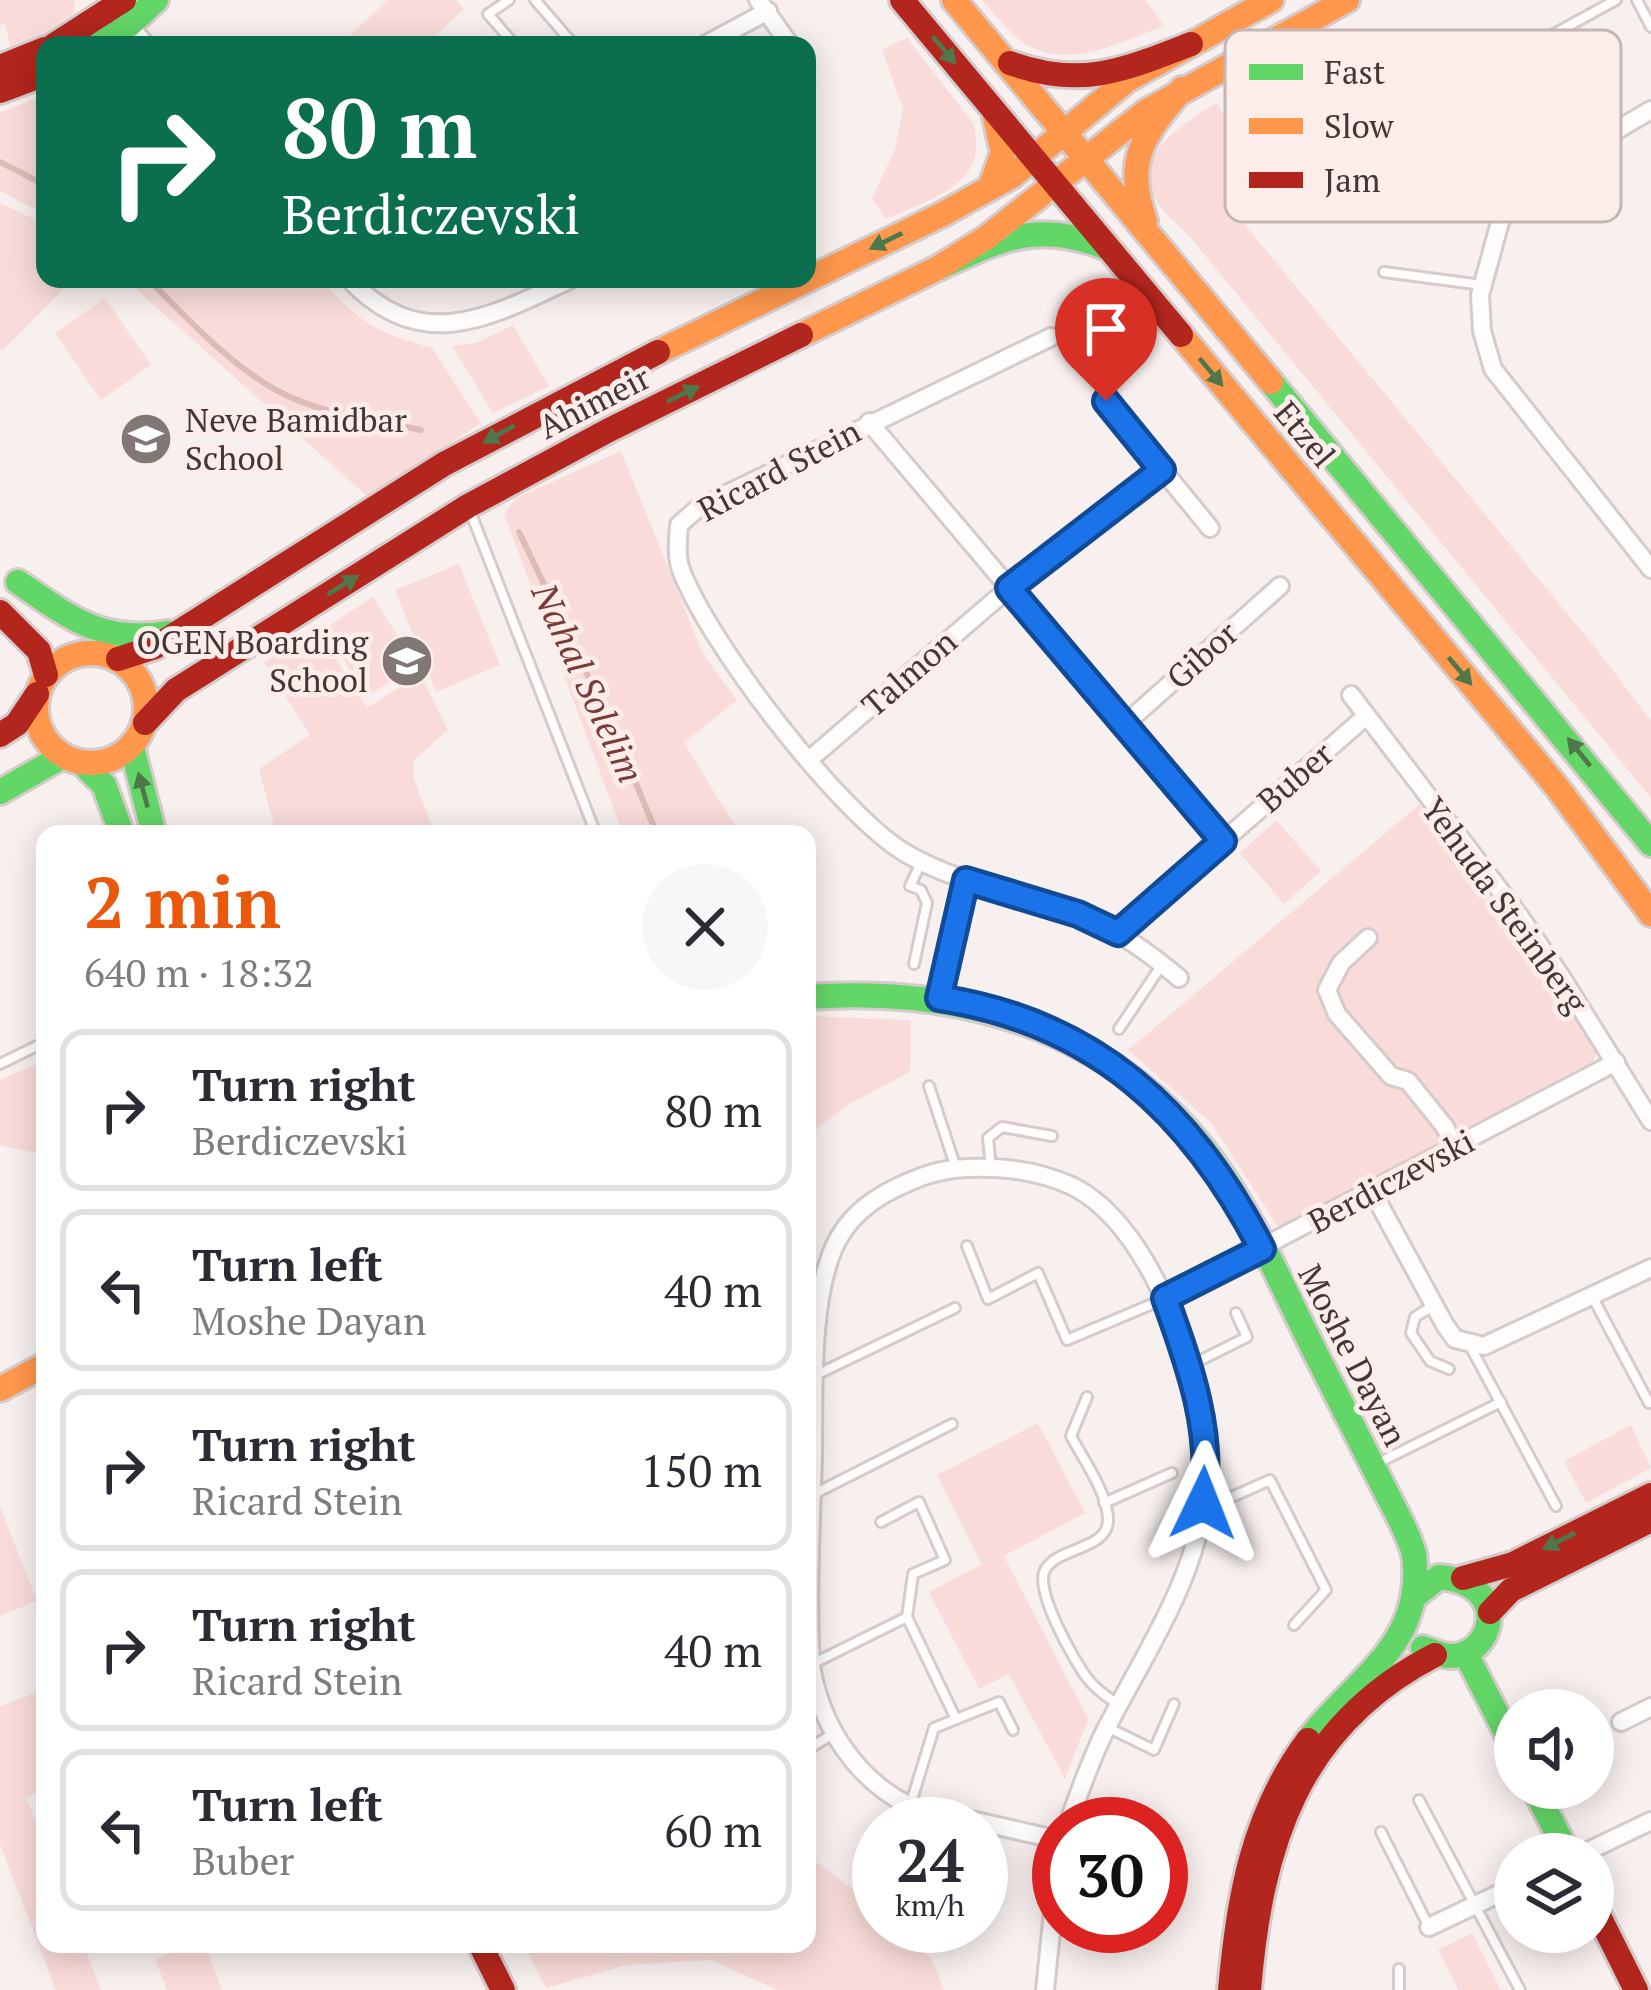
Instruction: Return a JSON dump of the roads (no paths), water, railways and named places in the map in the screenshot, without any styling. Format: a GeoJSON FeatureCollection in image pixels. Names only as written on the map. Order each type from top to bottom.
{"type":"FeatureCollection","features":[{"type":"Feature","properties":{"kind":"main road"},"geometry":{"type":"LineString","coordinates":[[70,36],[118,8],[156,0]]}},
{"type":"Feature","properties":{"kind":"main road","name":"Etzel"},"geometry":{"type":"LineString","coordinates":[[902,0],[1557,788],[1651,914]]}},
{"type":"Feature","properties":{"kind":"main road","name":"Etzel"},"geometry":{"type":"LineString","coordinates":[[954,0],[1651,844]]}},
{"type":"Feature","properties":{"kind":"main road"},"geometry":{"type":"LineString","coordinates":[[1005,61],[1052,77],[1091,79],[1191,44],[1271,0]]}},
{"type":"Feature","properties":{"kind":"main road","name":"Ahimeir"},"geometry":{"type":"LineString","coordinates":[[1291,30],[1347,0]]}},
{"type":"Feature","properties":{"kind":"main road"},"geometry":{"type":"LineString","coordinates":[[103,36],[118,8]]}},
{"type":"Feature","properties":{"kind":"main road","name":"Ahimeir"},"geometry":{"type":"LineString","coordinates":[[816,274],[990,188],[1034,159],[1127,80],[1191,44]]}},
{"type":"Feature","properties":{"kind":"main road"},"geometry":{"type":"LineString","coordinates":[[0,67],[36,53]]}},
{"type":"Feature","properties":{"kind":"main road","name":"Ahimeir"},"geometry":{"type":"LineString","coordinates":[[145,723],[176,689],[468,506],[643,413],[938,268],[986,238],[1084,157],[1182,89],[1225,66]]}},
{"type":"Feature","properties":{"kind":"main road"},"geometry":{"type":"LineString","coordinates":[[0,91],[36,77]]}},
{"type":"Feature","properties":{"kind":"main road"},"geometry":{"type":"LineString","coordinates":[[1154,240],[1137,201],[1135,158],[1151,125],[1182,89]]}},
{"type":"Feature","properties":{"kind":"main road"},"geometry":{"type":"LineString","coordinates":[[985,100],[1000,126],[1004,148],[1001,169],[990,188]]}},
{"type":"Feature","properties":{"kind":"main road"},"geometry":{"type":"LineString","coordinates":[[938,268],[1027,230],[1076,234],[1109,249]]}},
{"type":"Feature","properties":{"kind":"main road","name":"Ahimeir"},"geometry":{"type":"LineString","coordinates":[[106,656],[146,652],[444,464],[787,288]]}},
{"type":"Feature","properties":{"kind":"main road"},"geometry":{"type":"LineString","coordinates":[[9,577],[85,628],[110,637],[149,637],[188,628]]}},
{"type":"Feature","properties":{"kind":"main road"},"geometry":{"type":"LineString","coordinates":[[0,793],[48,762],[117,758],[145,723],[147,708],[139,680],[74,639],[9,577]]}},
{"type":"Feature","properties":{"kind":"main road"},"geometry":{"type":"LineString","coordinates":[[0,612],[39,651],[39,728],[104,784],[119,825]]}},
{"type":"Feature","properties":{"kind":"main road"},"geometry":{"type":"LineString","coordinates":[[0,735],[17,724],[59,662],[76,654],[106,656]]}},
{"type":"Feature","properties":{"kind":"main road"},"geometry":{"type":"LineString","coordinates":[[131,746],[152,825]]}},
{"type":"Feature","properties":{"kind":"main road","name":"Moshe Dayan"},"geometry":{"type":"LineString","coordinates":[[816,997],[865,992],[939,998],[1010,1016],[1100,1055],[1178,1121],[1207,1155],[1262,1249],[1411,1542],[1418,1567],[1411,1607]]}},
{"type":"Feature","properties":{"kind":"main road"},"geometry":{"type":"LineString","coordinates":[[0,1389],[36,1370]]}},
{"type":"Feature","properties":{"kind":"main road"},"geometry":{"type":"LineString","coordinates":[[1230,1990],[1240,1892],[1263,1816],[1279,1783],[1328,1715],[1402,1636],[1411,1607],[1428,1582],[1513,1564],[1651,1495]]}},
{"type":"Feature","properties":{"kind":"main road"},"geometry":{"type":"LineString","coordinates":[[1250,1990],[1259,1896],[1270,1850],[1296,1792],[1343,1727],[1386,1681],[1435,1655],[1466,1654],[1485,1637],[1490,1612],[1511,1590],[1651,1520]]}},
{"type":"Feature","properties":{"kind":"main road","name":"Moshe Dayan"},"geometry":{"type":"LineString","coordinates":[[1411,1542],[1457,1577]]}},
{"type":"Feature","properties":{"kind":"main road"},"geometry":{"type":"LineString","coordinates":[[1457,1577],[1481,1591],[1490,1612]]}},
{"type":"Feature","properties":{"kind":"main road"},"geometry":{"type":"LineString","coordinates":[[1411,1607],[1415,1639],[1435,1655]]}},
{"type":"Feature","properties":{"kind":"main road"},"geometry":{"type":"LineString","coordinates":[[1466,1654],[1494,1709]]}},
{"type":"Feature","properties":{"kind":"main road"},"geometry":{"type":"LineString","coordinates":[[1614,1946],[1636,1990]]}},
{"type":"Feature","properties":{"kind":"main road"},"geometry":{"type":"LineString","coordinates":[[484,1953],[503,1990]]}},
{"type":"Feature","properties":{"kind":"street"},"geometry":{"type":"LineString","coordinates":[[718,36],[763,6],[784,36]]}},
{"type":"Feature","properties":{"kind":"street"},"geometry":{"type":"LineString","coordinates":[[118,8],[139,36]]}},
{"type":"Feature","properties":{"kind":"street"},"geometry":{"type":"LineString","coordinates":[[1621,128],[1651,110]]}},
{"type":"Feature","properties":{"kind":"street"},"geometry":{"type":"LineString","coordinates":[[1500,222],[1482,285],[1482,332],[1493,369],[1651,569]]}},
{"type":"Feature","properties":{"kind":"street"},"geometry":{"type":"LineString","coordinates":[[360,288],[381,306],[429,324],[464,324],[553,288]]}},
{"type":"Feature","properties":{"kind":"street"},"geometry":{"type":"LineString","coordinates":[[527,288],[532,298]]}},
{"type":"Feature","properties":{"kind":"street","name":"Ricard Stein"},"geometry":{"type":"LineString","coordinates":[[1051,337],[698,508],[679,525],[680,568],[724,648],[871,829],[922,861],[966,880],[1078,914],[1118,933],[1179,978]]}},
{"type":"Feature","properties":{"kind":"street"},"geometry":{"type":"LineString","coordinates":[[1106,401],[1210,528]]}},
{"type":"Feature","properties":{"kind":"street"},"geometry":{"type":"LineString","coordinates":[[868,422],[1223,841]]}},
{"type":"Feature","properties":{"kind":"street","name":"Talmon"},"geometry":{"type":"LineString","coordinates":[[810,759],[1009,588],[1162,470]]}},
{"type":"Feature","properties":{"kind":"street","name":"Gibor"},"geometry":{"type":"LineString","coordinates":[[1125,724],[1280,586]]}},
{"type":"Feature","properties":{"kind":"street","name":"Yehuda Steinberg"},"geometry":{"type":"LineString","coordinates":[[1351,695],[1517,914],[1651,1121]]}},
{"type":"Feature","properties":{"kind":"street","name":"Buber"},"geometry":{"type":"LineString","coordinates":[[1118,933],[1365,717]]}},
{"type":"Feature","properties":{"kind":"street"},"geometry":{"type":"LineString","coordinates":[[939,998],[966,880]]}},
{"type":"Feature","properties":{"kind":"street"},"geometry":{"type":"LineString","coordinates":[[1367,938],[1341,963],[1327,990],[1337,1014],[1391,1076],[1408,1081],[1445,1126],[1455,1148]]}},
{"type":"Feature","properties":{"kind":"street","name":"Berdiczevski"},"geometry":{"type":"LineString","coordinates":[[1165,1298],[1616,1062]]}},
{"type":"Feature","properties":{"kind":"street"},"geometry":{"type":"LineString","coordinates":[[816,1290],[856,1215],[892,1189],[956,1168],[992,1168],[1053,1179],[1094,1202],[1129,1241],[1165,1298],[1188,1367],[1205,1448],[1203,1503],[1192,1551],[1173,1600],[1107,1728],[1079,1797]]}},
{"type":"Feature","properties":{"kind":"street"},"geometry":{"type":"LineString","coordinates":[[1372,1191],[1455,1339],[1470,1346],[1484,1346],[1651,1268]]}},
{"type":"Feature","properties":{"kind":"street"},"geometry":{"type":"LineString","coordinates":[[816,1696],[834,1733],[864,1773],[893,1797]]}},
{"type":"Feature","properties":{"kind":"street"},"geometry":{"type":"LineString","coordinates":[[1621,1722],[1651,1707]]}},
{"type":"Feature","properties":{"kind":"street"},"geometry":{"type":"LineString","coordinates":[[1614,1839],[1651,1821]]}},
{"type":"Feature","properties":{"kind":"street"},"geometry":{"type":"LineString","coordinates":[[1429,1927],[1494,1896]]}},
{"type":"Feature","properties":{"kind":"street"},"geometry":{"type":"LineString","coordinates":[[1045,1990],[1049,1953]]}},
{"type":"Feature","properties":{"kind":"lane"},"geometry":{"type":"LineString","coordinates":[[507,36],[488,14],[508,0]]}},
{"type":"Feature","properties":{"kind":"lane"},"geometry":{"type":"LineString","coordinates":[[535,0],[566,36]]}},
{"type":"Feature","properties":{"kind":"lane"},"geometry":{"type":"LineString","coordinates":[[1560,30],[1616,0]]}},
{"type":"Feature","properties":{"kind":"lane"},"geometry":{"type":"LineString","coordinates":[[1637,0],[1651,27]]}},
{"type":"Feature","properties":{"kind":"lane"},"geometry":{"type":"LineString","coordinates":[[1384,272],[1482,285]]}},
{"type":"Feature","properties":{"kind":"lane"},"geometry":{"type":"LineString","coordinates":[[468,506],[592,825]]}},
{"type":"Feature","properties":{"kind":"lane"},"geometry":{"type":"LineString","coordinates":[[914,964],[927,903],[921,890],[910,886],[922,861]]}},
{"type":"Feature","properties":{"kind":"lane"},"geometry":{"type":"LineString","coordinates":[[1119,1030],[1162,964]]}},
{"type":"Feature","properties":{"kind":"lane"},"geometry":{"type":"LineString","coordinates":[[0,1064],[36,1046]]}},
{"type":"Feature","properties":{"kind":"lane"},"geometry":{"type":"LineString","coordinates":[[929,1085],[956,1168]]}},
{"type":"Feature","properties":{"kind":"lane"},"geometry":{"type":"LineString","coordinates":[[992,1168],[988,1138],[1002,1127],[1052,1136]]}},
{"type":"Feature","properties":{"kind":"lane"},"geometry":{"type":"LineString","coordinates":[[967,1246],[988,1299],[1038,1273],[1067,1340],[1165,1298]]}},
{"type":"Feature","properties":{"kind":"lane"},"geometry":{"type":"LineString","coordinates":[[1592,1296],[1648,1403]]}},
{"type":"Feature","properties":{"kind":"lane"},"geometry":{"type":"LineString","coordinates":[[1434,1305],[1415,1317],[1411,1333],[1430,1361],[1449,1370]]}},
{"type":"Feature","properties":{"kind":"lane"},"geometry":{"type":"LineString","coordinates":[[816,1376],[956,1308]]}},
{"type":"Feature","properties":{"kind":"lane"},"geometry":{"type":"LineString","coordinates":[[1188,1367],[1247,1336],[1236,1313]]}},
{"type":"Feature","properties":{"kind":"lane"},"geometry":{"type":"LineString","coordinates":[[1470,1346],[1556,1506]]}},
{"type":"Feature","properties":{"kind":"lane"},"geometry":{"type":"LineString","coordinates":[[1087,1397],[1071,1436],[1104,1503],[1106,1530],[1052,1561],[1041,1582],[1085,1677],[1119,1706]]}},
{"type":"Feature","properties":{"kind":"lane"},"geometry":{"type":"LineString","coordinates":[[1386,1459],[1501,1402]]}},
{"type":"Feature","properties":{"kind":"lane"},"geometry":{"type":"LineString","coordinates":[[816,1493],[952,1424]]}},
{"type":"Feature","properties":{"kind":"lane"},"geometry":{"type":"LineString","coordinates":[[1104,1503],[1172,1473]]}},
{"type":"Feature","properties":{"kind":"lane"},"geometry":{"type":"LineString","coordinates":[[1203,1503],[1270,1480],[1326,1590],[1294,1625]]}},
{"type":"Feature","properties":{"kind":"lane"},"geometry":{"type":"LineString","coordinates":[[881,1522],[919,1502],[945,1560],[913,1574],[907,1616],[956,1719]]}},
{"type":"Feature","properties":{"kind":"lane"},"geometry":{"type":"LineString","coordinates":[[816,1662],[907,1616]]}},
{"type":"Feature","properties":{"kind":"lane"},"geometry":{"type":"LineString","coordinates":[[913,1797],[934,1728],[999,1702],[1012,1730]]}},
{"type":"Feature","properties":{"kind":"lane"},"geometry":{"type":"LineString","coordinates":[[1107,1728],[1154,1750],[1174,1704]]}},
{"type":"Feature","properties":{"kind":"lane"},"geometry":{"type":"LineString","coordinates":[[816,1744],[834,1733]]}},
{"type":"Feature","properties":{"kind":"lane"},"geometry":{"type":"LineString","coordinates":[[1419,1800],[1520,1990]]}},
{"type":"Feature","properties":{"kind":"lane"},"geometry":{"type":"LineString","coordinates":[[1381,1832],[1429,1927]]}},
{"type":"Feature","properties":{"kind":"lane"},"geometry":{"type":"LineString","coordinates":[[1399,1969],[1399,1990]]}},
{"type":"Feature","properties":{"kind":"waterway","name":"Nahal Solelim"},"geometry":{"type":"LineString","coordinates":[[0,162],[36,180]]}},
{"type":"Feature","properties":{"kind":"waterway","name":"Nahal Solelim"},"geometry":{"type":"LineString","coordinates":[[157,288],[225,353],[276,390],[328,411],[421,430]]}},
{"type":"Feature","properties":{"kind":"waterway","name":"Nahal Solelim"},"geometry":{"type":"LineString","coordinates":[[519,532],[653,825]]}},
{"type":"Feature","properties":{"kind":"place","name":"Neve Bamidbar School"},"geometry":{"type":"Point","coordinates":[146,439]}},
{"type":"Feature","properties":{"kind":"place","name":"OGEN Boarding School"},"geometry":{"type":"Point","coordinates":[407,661]}}]}
